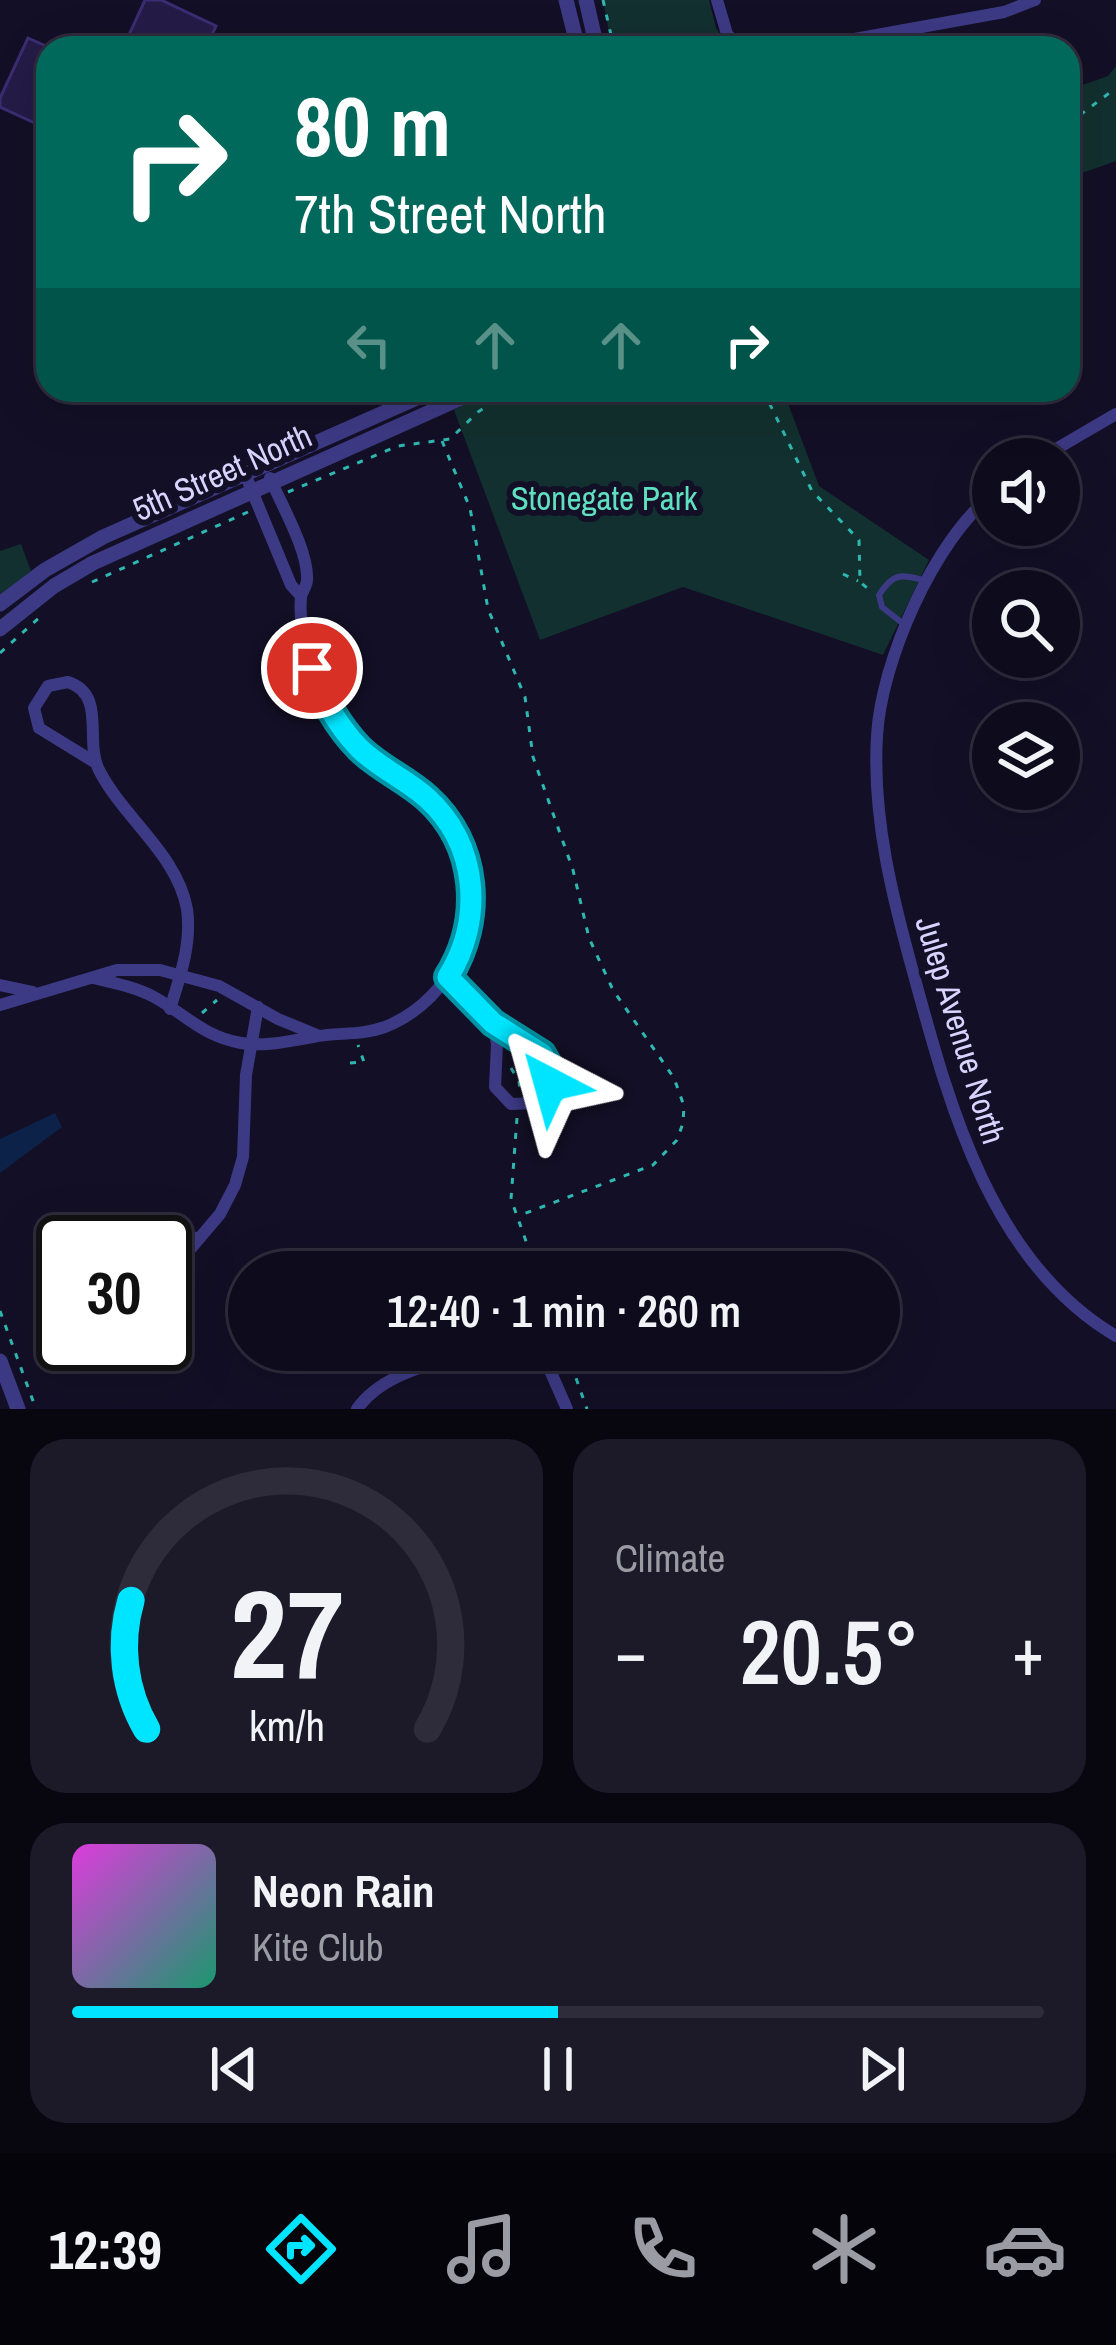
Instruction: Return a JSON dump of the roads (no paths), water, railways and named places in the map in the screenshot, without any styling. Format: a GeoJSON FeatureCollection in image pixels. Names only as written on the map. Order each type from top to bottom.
{"type":"FeatureCollection","features":[{"type":"Feature","properties":{"kind":"street"},"geometry":{"type":"LineString","coordinates":[[566,0],[575,36]]}},
{"type":"Feature","properties":{"kind":"street"},"geometry":{"type":"LineString","coordinates":[[586,0],[594,36]]}},
{"type":"Feature","properties":{"kind":"street"},"geometry":{"type":"LineString","coordinates":[[717,0],[729,36]]}},
{"type":"Feature","properties":{"kind":"street"},"geometry":{"type":"LineString","coordinates":[[871,36],[1004,12],[1035,0]]}},
{"type":"Feature","properties":{"kind":"street","name":"5th Street North"},"geometry":{"type":"LineString","coordinates":[[0,604],[82,547],[408,402]]}},
{"type":"Feature","properties":{"kind":"street","name":"5th Street North"},"geometry":{"type":"LineString","coordinates":[[0,629],[54,586],[93,563],[252,492],[279,488],[455,402]]}},
{"type":"Feature","properties":{"kind":"street"},"geometry":{"type":"LineString","coordinates":[[1075,438],[1116,414]]}},
{"type":"Feature","properties":{"kind":"street"},"geometry":{"type":"LineString","coordinates":[[93,978],[148,994],[214,1036],[280,1044],[359,1034],[387,1025],[419,1007],[448,977],[460,954],[471,915],[471,882],[462,847],[436,807],[365,753],[331,712],[310,659],[301,596],[307,581],[303,561],[279,488],[264,466]]}},
{"type":"Feature","properties":{"kind":"street"},"geometry":{"type":"LineString","coordinates":[[244,474],[290,585],[301,596]]}},
{"type":"Feature","properties":{"kind":"street","name":"Julep Avenue North"},"geometry":{"type":"LineString","coordinates":[[972,512],[928,580],[883,687],[876,760],[884,853],[950,1103],[974,1167],[1000,1214],[1044,1274],[1096,1325],[1116,1336]]}},
{"type":"Feature","properties":{"kind":"street"},"geometry":{"type":"LineString","coordinates":[[96,763],[39,728],[34,708],[48,686],[68,682],[88,695],[96,763],[122,808],[179,883],[188,925],[170,1009]]}},
{"type":"Feature","properties":{"kind":"street"},"geometry":{"type":"LineString","coordinates":[[0,1005],[126,969],[181,974],[219,986],[319,1036]]}},
{"type":"Feature","properties":{"kind":"street"},"geometry":{"type":"LineString","coordinates":[[448,977],[493,1023],[547,1061],[550,1084],[535,1103],[511,1104],[494,1088],[497,1044],[493,1023]]}},
{"type":"Feature","properties":{"kind":"street"},"geometry":{"type":"LineString","coordinates":[[0,985],[34,993]]}},
{"type":"Feature","properties":{"kind":"street"},"geometry":{"type":"LineString","coordinates":[[192,1244],[220,1214],[238,1176],[258,1007]]}},
{"type":"Feature","properties":{"kind":"street"},"geometry":{"type":"LineString","coordinates":[[192,1237],[197,1238]]}},
{"type":"Feature","properties":{"kind":"street"},"geometry":{"type":"LineString","coordinates":[[0,1361],[18,1409]]}},
{"type":"Feature","properties":{"kind":"street"},"geometry":{"type":"LineString","coordinates":[[356,1409],[381,1385],[418,1371]]}},
{"type":"Feature","properties":{"kind":"street"},"geometry":{"type":"LineString","coordinates":[[550,1371],[567,1409]]}},
{"type":"Feature","properties":{"kind":"lane"},"geometry":{"type":"LineString","coordinates":[[906,626],[882,608],[879,595],[897,574],[928,580]]}},
{"type":"Feature","properties":{"kind":"water"},"geometry":{"type":"Polygon","coordinates":[[[55,1113],[62,1127],[0,1173],[0,1139],[55,1113]]]}},
{"type":"Feature","properties":{"kind":"park label","name":"Stonegate Park"},"geometry":{"type":"Point","coordinates":[604,498]}}]}
